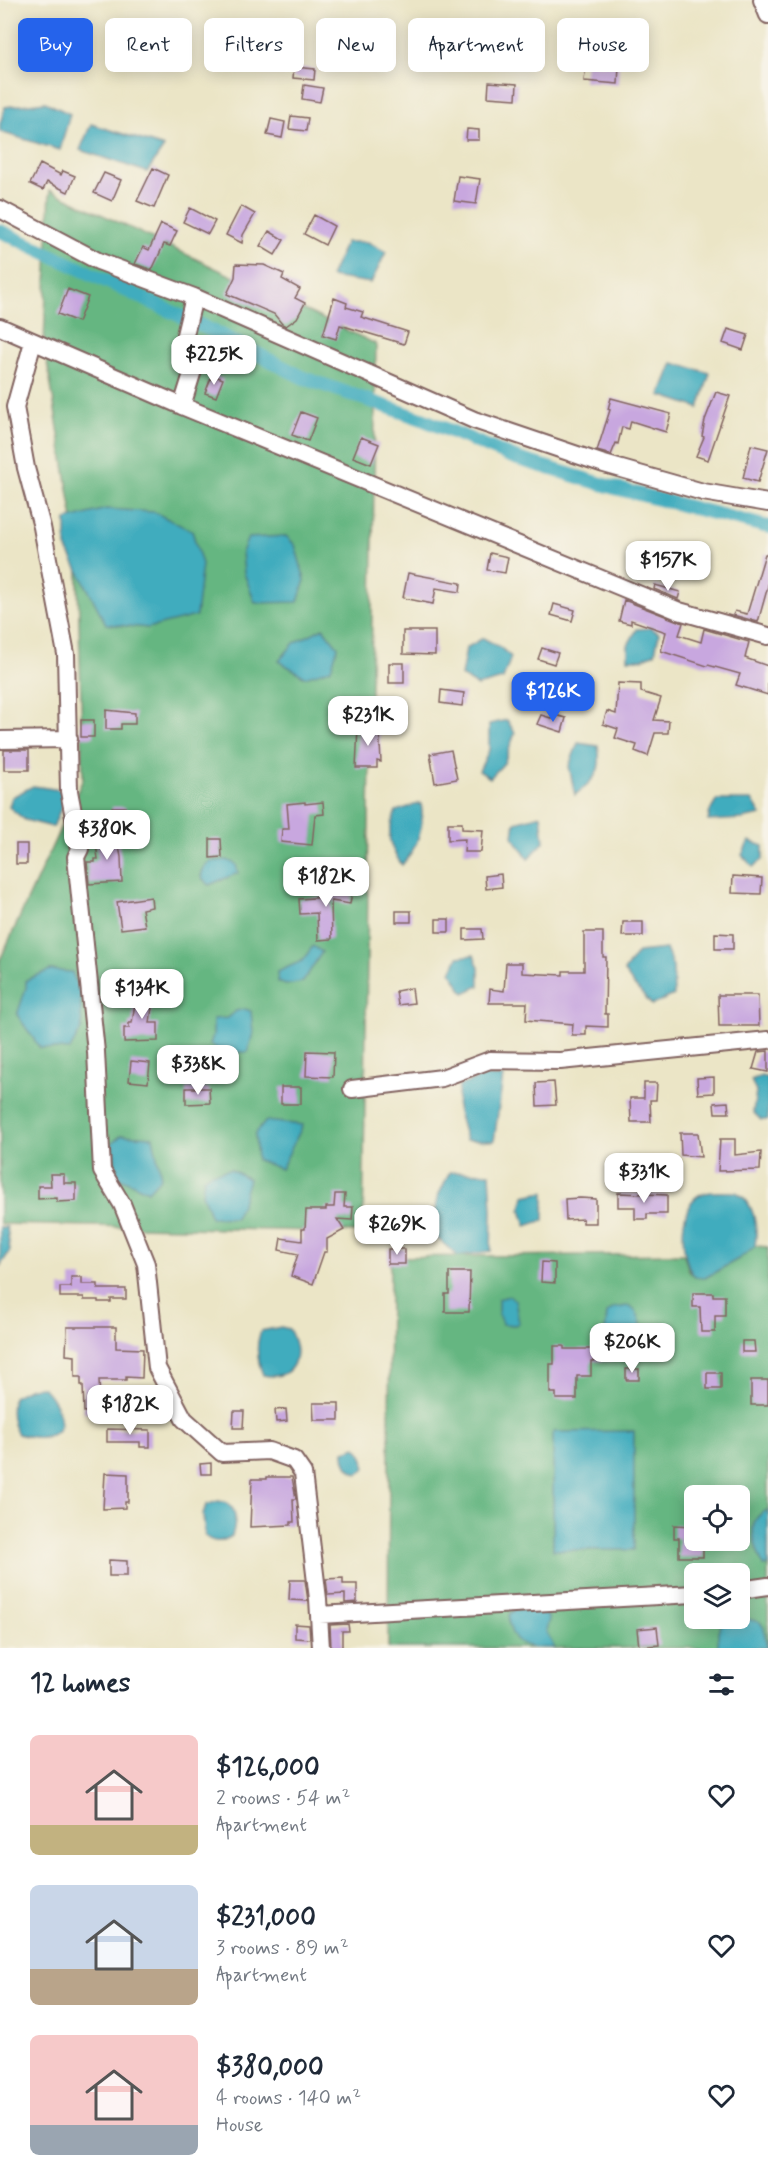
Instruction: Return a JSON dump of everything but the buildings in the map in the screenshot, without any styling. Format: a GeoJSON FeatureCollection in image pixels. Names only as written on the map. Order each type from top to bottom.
{"type":"FeatureCollection","features":[{"type":"Feature","properties":{"kind":"street"},"geometry":{"type":"LineString","coordinates":[[762,0],[768,15]]}},
{"type":"Feature","properties":{"kind":"street"},"geometry":{"type":"LineString","coordinates":[[0,209],[98,261],[194,297],[474,420],[615,467],[703,492],[768,503]]}},
{"type":"Feature","properties":{"kind":"street"},"geometry":{"type":"LineString","coordinates":[[182,406],[195,364],[197,349],[184,339],[194,297]]}},
{"type":"Feature","properties":{"kind":"street"},"geometry":{"type":"LineString","coordinates":[[0,327],[182,406],[679,611],[768,636]]}},
{"type":"Feature","properties":{"kind":"street"},"geometry":{"type":"LineString","coordinates":[[33,342],[15,406],[26,468],[42,527],[66,654],[69,790],[80,849],[76,857],[96,1052],[102,1171],[122,1204],[146,1264],[157,1368],[184,1419],[222,1454],[269,1451],[294,1460],[303,1473],[321,1648]]}},
{"type":"Feature","properties":{"kind":"street"},"geometry":{"type":"LineString","coordinates":[[0,740],[69,739]]}},
{"type":"Feature","properties":{"kind":"street"},"geometry":{"type":"LineString","coordinates":[[352,1089],[442,1078],[490,1060],[560,1062],[768,1040]]}},
{"type":"Feature","properties":{"kind":"street"},"geometry":{"type":"LineString","coordinates":[[750,1589],[768,1586]]}},
{"type":"Feature","properties":{"kind":"street"},"geometry":{"type":"LineString","coordinates":[[319,1615],[684,1595]]}},
{"type":"Feature","properties":{"kind":"green space"},"geometry":{"type":"Polygon","coordinates":[[[50,190],[376,344],[363,1232],[0,1224],[0,960],[83,779],[77,544],[44,343],[50,190]]]}},
{"type":"Feature","properties":{"kind":"green space"},"geometry":{"type":"Polygon","coordinates":[[[755,1246],[768,1247],[768,1648],[388,1648],[390,1257],[684,1254],[689,1271],[695,1277],[705,1278],[740,1258],[755,1246]]]}},
{"type":"Feature","properties":{"kind":"water"},"geometry":{"type":"Polygon","coordinates":[[[45,102],[70,114],[60,150],[0,132],[5,107],[45,102]]]}},
{"type":"Feature","properties":{"kind":"water"},"geometry":{"type":"Polygon","coordinates":[[[91,124],[164,147],[147,172],[80,150],[91,124]]]}},
{"type":"Feature","properties":{"kind":"water"},"geometry":{"type":"Polygon","coordinates":[[[346,242],[368,242],[386,252],[371,283],[330,277],[346,242]]]}},
{"type":"Feature","properties":{"kind":"water"},"geometry":{"type":"Polygon","coordinates":[[[673,363],[710,373],[699,408],[660,395],[673,363]]]}},
{"type":"Feature","properties":{"kind":"water"},"geometry":{"type":"Polygon","coordinates":[[[106,509],[154,512],[192,531],[202,564],[196,616],[148,628],[106,624],[66,547],[66,520],[106,509]]]}},
{"type":"Feature","properties":{"kind":"water"},"geometry":{"type":"Polygon","coordinates":[[[286,536],[295,545],[305,580],[298,602],[255,603],[244,573],[242,552],[248,538],[286,536]]]}},
{"type":"Feature","properties":{"kind":"water"},"geometry":{"type":"Polygon","coordinates":[[[323,628],[338,647],[331,669],[305,677],[279,661],[294,643],[323,628]]]}},
{"type":"Feature","properties":{"kind":"water"},"geometry":{"type":"Polygon","coordinates":[[[651,628],[659,633],[655,653],[642,659],[628,659],[628,645],[637,629],[651,628]]]}},
{"type":"Feature","properties":{"kind":"water"},"geometry":{"type":"Polygon","coordinates":[[[483,638],[500,647],[511,657],[503,679],[477,686],[461,676],[466,648],[483,638]]]}},
{"type":"Feature","properties":{"kind":"water"},"geometry":{"type":"Polygon","coordinates":[[[507,720],[515,733],[504,763],[490,778],[479,771],[489,750],[489,724],[507,720]]]}},
{"type":"Feature","properties":{"kind":"water"},"geometry":{"type":"Polygon","coordinates":[[[578,743],[598,746],[599,762],[596,774],[575,795],[569,766],[578,743]]]}},
{"type":"Feature","properties":{"kind":"water"},"geometry":{"type":"Polygon","coordinates":[[[33,786],[61,790],[64,801],[53,827],[25,820],[9,807],[12,797],[33,786]]]}},
{"type":"Feature","properties":{"kind":"water"},"geometry":{"type":"Polygon","coordinates":[[[717,800],[752,800],[761,815],[742,819],[708,821],[710,811],[717,800]]]}},
{"type":"Feature","properties":{"kind":"water"},"geometry":{"type":"Polygon","coordinates":[[[421,803],[422,821],[419,836],[402,865],[391,845],[390,833],[393,820],[396,811],[421,803]]]}},
{"type":"Feature","properties":{"kind":"water"},"geometry":{"type":"Polygon","coordinates":[[[541,815],[544,842],[528,859],[513,837],[515,822],[541,815]]]}},
{"type":"Feature","properties":{"kind":"water"},"geometry":{"type":"Polygon","coordinates":[[[749,841],[763,846],[763,859],[753,867],[742,855],[749,841]]]}},
{"type":"Feature","properties":{"kind":"water"},"geometry":{"type":"Polygon","coordinates":[[[227,860],[236,864],[238,873],[209,885],[201,877],[204,867],[209,862],[227,860]]]}},
{"type":"Feature","properties":{"kind":"water"},"geometry":{"type":"Polygon","coordinates":[[[313,946],[322,952],[303,982],[286,985],[278,982],[277,972],[302,961],[313,946]]]}},
{"type":"Feature","properties":{"kind":"water"},"geometry":{"type":"Polygon","coordinates":[[[666,949],[673,967],[674,995],[652,1005],[624,971],[638,952],[666,949]]]}},
{"type":"Feature","properties":{"kind":"water"},"geometry":{"type":"Polygon","coordinates":[[[474,955],[479,968],[479,986],[464,993],[451,972],[458,957],[474,955]]]}},
{"type":"Feature","properties":{"kind":"water"},"geometry":{"type":"Polygon","coordinates":[[[50,970],[72,972],[80,992],[82,1028],[70,1050],[40,1048],[17,1015],[26,988],[26,980],[50,970]]]}},
{"type":"Feature","properties":{"kind":"water"},"geometry":{"type":"Polygon","coordinates":[[[245,1009],[251,1011],[253,1033],[248,1052],[225,1053],[210,1045],[213,1035],[213,1019],[228,1018],[236,1011],[245,1009]]]}},
{"type":"Feature","properties":{"kind":"water"},"geometry":{"type":"Polygon","coordinates":[[[485,1076],[503,1077],[494,1141],[466,1140],[457,1108],[459,1086],[485,1076]]]}},
{"type":"Feature","properties":{"kind":"water"},"geometry":{"type":"Polygon","coordinates":[[[761,1076],[768,1078],[768,1120],[761,1120],[753,1112],[756,1092],[751,1080],[761,1076]]]}},
{"type":"Feature","properties":{"kind":"water"},"geometry":{"type":"Polygon","coordinates":[[[266,1121],[303,1125],[281,1169],[257,1160],[255,1134],[266,1121]]]}},
{"type":"Feature","properties":{"kind":"water"},"geometry":{"type":"Polygon","coordinates":[[[122,1135],[153,1137],[161,1177],[148,1191],[118,1177],[112,1143],[122,1135]]]}},
{"type":"Feature","properties":{"kind":"water"},"geometry":{"type":"Polygon","coordinates":[[[230,1169],[249,1179],[242,1203],[235,1218],[211,1217],[202,1194],[204,1177],[230,1169]]]}},
{"type":"Feature","properties":{"kind":"water"},"geometry":{"type":"Polygon","coordinates":[[[450,1172],[490,1173],[491,1251],[458,1256],[431,1233],[438,1196],[450,1172]]]}},
{"type":"Feature","properties":{"kind":"water"},"geometry":{"type":"Polygon","coordinates":[[[544,1192],[544,1220],[526,1226],[521,1210],[524,1196],[544,1192]]]}},
{"type":"Feature","properties":{"kind":"water"},"geometry":{"type":"Polygon","coordinates":[[[736,1192],[747,1202],[754,1216],[755,1246],[740,1258],[705,1278],[695,1277],[686,1259],[684,1247],[684,1222],[687,1211],[692,1202],[703,1193],[736,1192]]]}},
{"type":"Feature","properties":{"kind":"water"},"geometry":{"type":"Polygon","coordinates":[[[0,1227],[7,1227],[10,1251],[0,1266],[0,1227]]]}},
{"type":"Feature","properties":{"kind":"water"},"geometry":{"type":"Polygon","coordinates":[[[509,1296],[515,1300],[519,1323],[515,1325],[502,1324],[498,1312],[498,1299],[509,1296]]]}},
{"type":"Feature","properties":{"kind":"water"},"geometry":{"type":"Polygon","coordinates":[[[628,1306],[639,1316],[641,1331],[639,1340],[620,1342],[608,1339],[605,1333],[607,1313],[614,1308],[628,1306]]]}},
{"type":"Feature","properties":{"kind":"water"},"geometry":{"type":"Polygon","coordinates":[[[281,1327],[289,1329],[293,1338],[296,1356],[294,1364],[283,1374],[263,1375],[258,1353],[261,1331],[281,1327]]]}},
{"type":"Feature","properties":{"kind":"water"},"geometry":{"type":"Polygon","coordinates":[[[42,1387],[55,1404],[60,1426],[57,1431],[47,1436],[35,1437],[18,1434],[11,1416],[13,1397],[30,1388],[42,1387]]]}},
{"type":"Feature","properties":{"kind":"water"},"geometry":{"type":"Polygon","coordinates":[[[634,1431],[634,1550],[553,1550],[553,1432],[634,1431]]]}},
{"type":"Feature","properties":{"kind":"water"},"geometry":{"type":"Polygon","coordinates":[[[356,1447],[365,1464],[364,1470],[358,1474],[349,1468],[344,1455],[344,1451],[356,1447]]]}},
{"type":"Feature","properties":{"kind":"water"},"geometry":{"type":"Polygon","coordinates":[[[218,1501],[225,1502],[233,1509],[235,1524],[232,1536],[218,1541],[205,1536],[203,1514],[206,1505],[218,1501]]]}},
{"type":"Feature","properties":{"kind":"water"},"geometry":{"type":"Polygon","coordinates":[[[768,1510],[768,1566],[763,1566],[755,1543],[753,1527],[760,1514],[768,1510]]]}},
{"type":"Feature","properties":{"kind":"water"},"geometry":{"type":"Polygon","coordinates":[[[544,1609],[549,1620],[546,1630],[554,1648],[534,1647],[519,1642],[510,1628],[510,1613],[516,1610],[544,1609]]]}},
{"type":"Feature","properties":{"kind":"water"},"geometry":{"type":"Polygon","coordinates":[[[750,1620],[760,1622],[764,1628],[767,1648],[718,1648],[719,1629],[750,1629],[750,1620]]]}},
{"type":"Feature","properties":{"kind":"waterway"},"geometry":{"type":"LineString","coordinates":[[0,231],[221,335],[304,378],[422,419],[515,458],[615,488],[768,527]]}}]}
